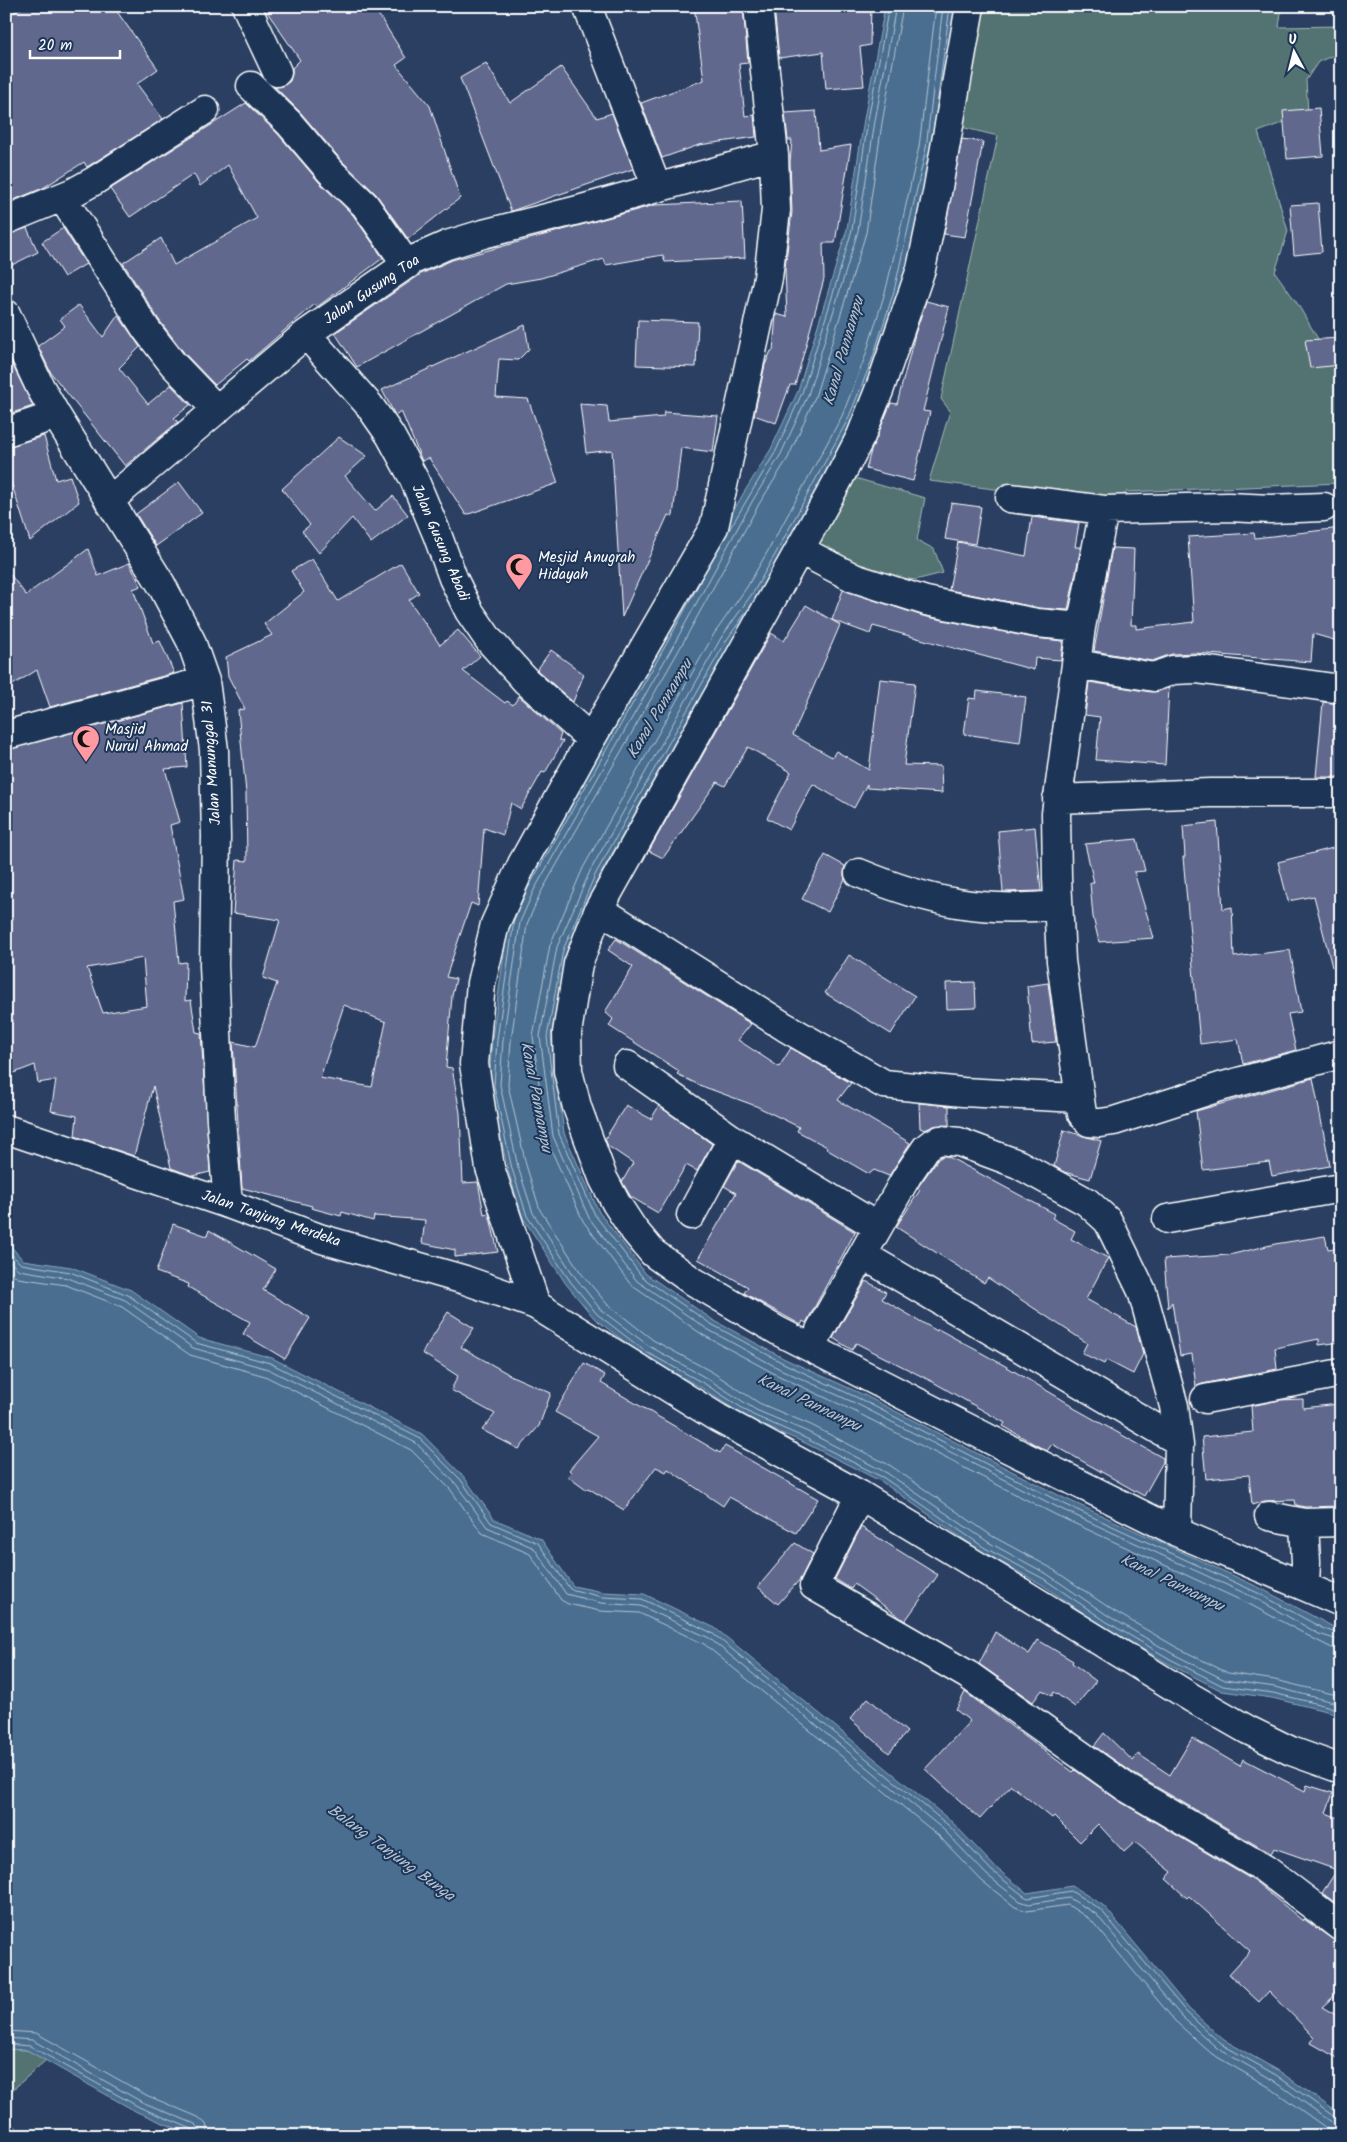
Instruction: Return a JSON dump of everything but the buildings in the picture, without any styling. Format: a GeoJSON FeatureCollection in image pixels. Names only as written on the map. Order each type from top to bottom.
{"type":"FeatureCollection","features":[{"type":"Feature","properties":{"kind":"street"},"geometry":{"type":"LineString","coordinates":[[246,6],[277,72]]}},
{"type":"Feature","properties":{"kind":"street"},"geometry":{"type":"LineString","coordinates":[[587,6],[657,188]]}},
{"type":"Feature","properties":{"kind":"street"},"geometry":{"type":"LineString","coordinates":[[536,1305],[490,1168],[474,1064],[481,983],[495,924],[522,864],[591,739],[714,527],[768,278],[776,210],[774,155],[758,6]]}},
{"type":"Feature","properties":{"kind":"street"},"geometry":{"type":"LineString","coordinates":[[970,6],[937,193],[921,269],[880,388],[861,436],[800,550],[599,909],[578,964],[567,1033],[568,1071],[577,1107],[603,1178],[616,1203],[633,1229],[653,1253],[692,1280],[778,1331],[1003,1446],[1177,1532],[1305,1585],[1341,1602]]}},
{"type":"Feature","properties":{"kind":"street"},"geometry":{"type":"LineString","coordinates":[[251,86],[288,123],[330,171],[365,205],[407,265]]}},
{"type":"Feature","properties":{"kind":"street"},"geometry":{"type":"LineString","coordinates":[[6,220],[62,197],[102,176],[204,110]]}},
{"type":"Feature","properties":{"kind":"street","name":"Jalan Gusung Toa"},"geometry":{"type":"LineString","coordinates":[[109,501],[306,334],[407,265],[447,245],[774,155]]}},
{"type":"Feature","properties":{"kind":"street"},"geometry":{"type":"LineString","coordinates":[[62,197],[146,329],[174,364],[217,410]]}},
{"type":"Feature","properties":{"kind":"street","name":"Jalan Manunggal 31"},"geometry":{"type":"LineString","coordinates":[[6,314],[40,387],[56,415],[165,592],[191,640],[205,681],[214,750],[216,837],[214,965],[221,1120],[228,1204]]}},
{"type":"Feature","properties":{"kind":"street","name":"Jalan Gusung Abadi"},"geometry":{"type":"LineString","coordinates":[[306,334],[369,405],[390,435],[414,479],[430,516],[452,578],[469,611],[489,640],[526,680],[591,739]]}},
{"type":"Feature","properties":{"kind":"street"},"geometry":{"type":"LineString","coordinates":[[6,432],[56,415]]}},
{"type":"Feature","properties":{"kind":"street"},"geometry":{"type":"LineString","coordinates":[[1010,498],[1104,510],[1324,507]]}},
{"type":"Feature","properties":{"kind":"street"},"geometry":{"type":"LineString","coordinates":[[1104,510],[1081,627],[1057,799],[1056,841],[1061,961],[1078,1098],[1082,1114],[1089,1122],[1114,1121],[1220,1087],[1341,1054]]}},
{"type":"Feature","properties":{"kind":"street"},"geometry":{"type":"LineString","coordinates":[[800,550],[854,578],[926,601],[1037,623],[1081,627]]}},
{"type":"Feature","properties":{"kind":"street"},"geometry":{"type":"LineString","coordinates":[[1076,664],[1154,677],[1173,670],[1196,670],[1341,689]]}},
{"type":"Feature","properties":{"kind":"street"},"geometry":{"type":"LineString","coordinates":[[6,735],[205,681]]}},
{"type":"Feature","properties":{"kind":"street"},"geometry":{"type":"LineString","coordinates":[[1057,799],[1210,793],[1341,793]]}},
{"type":"Feature","properties":{"kind":"street"},"geometry":{"type":"LineString","coordinates":[[859,873],[918,896],[972,906],[1030,908],[1058,906]]}},
{"type":"Feature","properties":{"kind":"street"},"geometry":{"type":"LineString","coordinates":[[599,909],[784,1027],[884,1084],[999,1095],[1078,1098]]}},
{"type":"Feature","properties":{"kind":"street"},"geometry":{"type":"LineString","coordinates":[[627,1065],[732,1139],[878,1227]]}},
{"type":"Feature","properties":{"kind":"street","name":"Jalan Tanjung Merdeka"},"geometry":{"type":"LineString","coordinates":[[6,1129],[228,1204],[322,1239],[465,1280],[536,1305],[718,1418],[860,1495],[1240,1726],[1291,1750],[1341,1769]]}},
{"type":"Feature","properties":{"kind":"street"},"geometry":{"type":"LineString","coordinates":[[691,1215],[732,1139]]}},
{"type":"Feature","properties":{"kind":"street"},"geometry":{"type":"LineString","coordinates":[[820,1330],[878,1227],[926,1148],[940,1140],[959,1142],[1018,1164],[1087,1202],[1108,1221],[1142,1291],[1174,1406],[1178,1441],[1177,1532]]}},
{"type":"Feature","properties":{"kind":"street"},"geometry":{"type":"LineString","coordinates":[[1167,1219],[1341,1188]]}},
{"type":"Feature","properties":{"kind":"street"},"geometry":{"type":"LineString","coordinates":[[863,1255],[1178,1441]]}},
{"type":"Feature","properties":{"kind":"street"},"geometry":{"type":"LineString","coordinates":[[1205,1399],[1341,1373]]}},
{"type":"Feature","properties":{"kind":"street"},"geometry":{"type":"LineString","coordinates":[[860,1495],[814,1586],[968,1675],[1127,1788],[1265,1870],[1341,1927]]}},
{"type":"Feature","properties":{"kind":"street"},"geometry":{"type":"LineString","coordinates":[[1269,1516],[1304,1523],[1341,1522]]}},
{"type":"Feature","properties":{"kind":"street"},"geometry":{"type":"LineString","coordinates":[[1304,1523],[1305,1585]]}},
{"type":"Feature","properties":{"kind":"green space"},"geometry":{"type":"Polygon","coordinates":[[[979,6],[1282,6],[1279,27],[1341,26],[1341,52],[1318,62],[1306,80],[1308,113],[1258,132],[1288,231],[1275,272],[1297,303],[1324,349],[1341,357],[1341,483],[1126,492],[1117,504],[929,481],[950,411],[941,399],[998,136],[961,127],[979,6]]]}},
{"type":"Feature","properties":{"kind":"green space"},"geometry":{"type":"Polygon","coordinates":[[[848,476],[925,498],[917,540],[934,549],[943,573],[915,580],[873,573],[814,540],[848,476]]]}},
{"type":"Feature","properties":{"kind":"green space"},"geometry":{"type":"Polygon","coordinates":[[[6,2049],[27,2050],[46,2060],[9,2093],[12,2123],[25,2136],[6,2136],[6,2049]]]}},
{"type":"Feature","properties":{"kind":"water","name":"Kanal Pannampu"},"geometry":{"type":"Polygon","coordinates":[[[885,6],[955,6],[937,150],[883,364],[763,597],[731,643],[599,877],[568,951],[551,1036],[564,1133],[599,1212],[646,1274],[713,1320],[785,1359],[862,1394],[1064,1498],[1260,1588],[1341,1631],[1341,1717],[1326,1711],[1272,1698],[1222,1691],[1167,1663],[1104,1627],[1041,1584],[982,1552],[882,1482],[803,1442],[750,1420],[702,1388],[643,1356],[594,1318],[566,1284],[523,1218],[508,1170],[489,1086],[492,1039],[509,918],[523,885],[743,494],[771,449],[798,391],[847,229],[864,119],[885,6]]]}},
{"type":"Feature","properties":{"kind":"water","name":"Balang Tanjung Bunga"},"geometry":{"type":"Polygon","coordinates":[[[6,1241],[23,1260],[71,1267],[131,1290],[199,1338],[272,1358],[422,1434],[464,1477],[494,1519],[541,1539],[573,1586],[603,1592],[644,1594],[715,1628],[952,1822],[995,1867],[1027,1893],[1072,1886],[1104,1906],[1189,2009],[1224,2040],[1279,2071],[1341,2115],[1341,2136],[194,2136],[137,2112],[27,2050],[6,2049],[6,1241]]]}},
{"type":"Feature","properties":{"kind":"place","name":"Mesjid Anugrah Hidayah"},"geometry":{"type":"Point","coordinates":[519,591]}},
{"type":"Feature","properties":{"kind":"place","name":"Masjid Nurul Ahmad"},"geometry":{"type":"Point","coordinates":[86,763]}}]}
